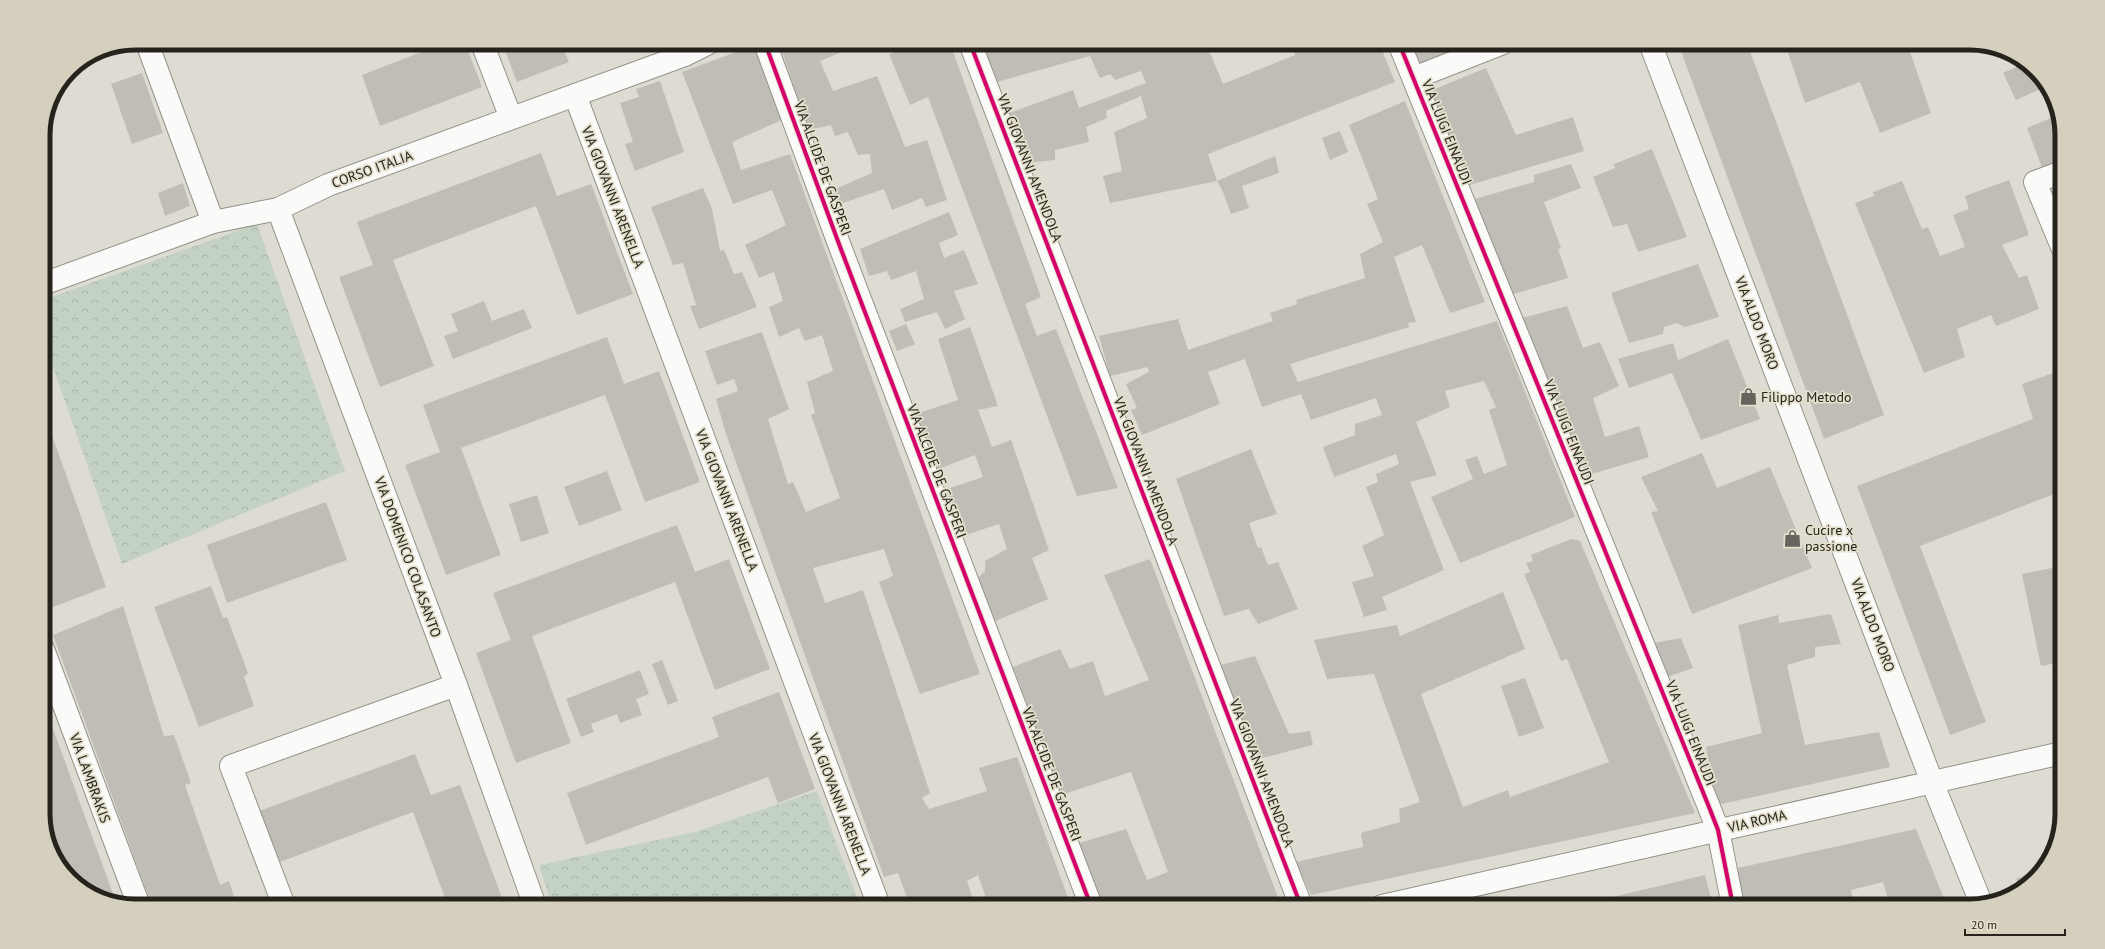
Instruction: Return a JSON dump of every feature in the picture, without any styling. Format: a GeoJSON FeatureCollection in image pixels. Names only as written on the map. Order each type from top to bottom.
{"type":"FeatureCollection","features":[{"type":"Feature","properties":{"kind":"street"},"geometry":{"type":"LineString","coordinates":[[150,50],[213,222]]}},
{"type":"Feature","properties":{"kind":"street"},"geometry":{"type":"LineString","coordinates":[[485,50],[511,118]]}},
{"type":"Feature","properties":{"kind":"street","name":"CORSO ITALIA"},"geometry":{"type":"LineString","coordinates":[[50,281],[213,222],[278,209],[328,185],[575,95],[680,50]]}},
{"type":"Feature","properties":{"kind":"street","name":"VIA ALCIDE DE GASPERI"},"geometry":{"type":"LineString","coordinates":[[768,50],[839,244],[1088,899]]}},
{"type":"Feature","properties":{"kind":"street","name":"VIA GIOVANNI AMENDOLA"},"geometry":{"type":"LineString","coordinates":[[973,50],[1298,899]]}},
{"type":"Feature","properties":{"kind":"street","name":"VIA LUIGI EINAUDI"},"geometry":{"type":"LineString","coordinates":[[1402,50],[1718,830],[1732,899]]}},
{"type":"Feature","properties":{"kind":"street"},"geometry":{"type":"LineString","coordinates":[[1414,78],[1486,50]]}},
{"type":"Feature","properties":{"kind":"street","name":"VIA ALDO MORO"},"geometry":{"type":"LineString","coordinates":[[1653,50],[1932,782],[1979,898]]}},
{"type":"Feature","properties":{"kind":"street","name":"VIA GIOVANNI ARENELLA"},"geometry":{"type":"LineString","coordinates":[[575,95],[876,899]]}},
{"type":"Feature","properties":{"kind":"street"},"geometry":{"type":"LineString","coordinates":[[2055,175],[2035,182],[2055,230]]}},
{"type":"Feature","properties":{"kind":"street","name":"VIA DOMENICO COLASANTO"},"geometry":{"type":"LineString","coordinates":[[278,209],[456,685],[532,899]]}},
{"type":"Feature","properties":{"kind":"street","name":"VIA LAMBRAKIS"},"geometry":{"type":"LineString","coordinates":[[50,668],[135,899]]}},
{"type":"Feature","properties":{"kind":"street"},"geometry":{"type":"LineString","coordinates":[[281,899],[231,766],[456,685]]}},
{"type":"Feature","properties":{"kind":"street","name":"VIA ROMA"},"geometry":{"type":"LineString","coordinates":[[1413,899],[2055,755]]}},
{"type":"Feature","properties":{"kind":"green space"},"geometry":{"type":"Polygon","coordinates":[[[257,224],[345,471],[122,564],[50,359],[50,298],[257,224]]]}},
{"type":"Feature","properties":{"kind":"green space"},"geometry":{"type":"Polygon","coordinates":[[[817,791],[857,899],[550,899],[539,865],[695,832],[817,791]]]}},
{"type":"Feature","properties":{"kind":"building"},"geometry":{"type":"Polygon","coordinates":[[[426,50],[468,50],[482,87],[380,126],[362,75],[426,50]]]}},
{"type":"Feature","properties":{"kind":"building"},"geometry":{"type":"Polygon","coordinates":[[[505,50],[564,50],[569,62],[517,82],[505,50]]]}},
{"type":"Feature","properties":{"kind":"building"},"geometry":{"type":"Polygon","coordinates":[[[741,50],[757,50],[782,120],[732,142],[741,170],[790,154],[980,674],[920,694],[879,582],[893,576],[884,549],[813,568],[825,603],[863,590],[930,793],[922,798],[929,809],[987,791],[979,768],[1017,757],[1068,899],[987,899],[978,875],[967,881],[973,899],[907,899],[898,873],[884,877],[726,434],[716,399],[738,391],[734,379],[717,385],[705,351],[762,332],[789,409],[768,419],[788,484],[793,482],[806,512],[840,498],[811,415],[815,413],[807,382],[833,371],[822,335],[805,341],[799,328],[779,337],[769,307],[783,301],[774,272],[759,278],[745,245],[786,225],[772,190],[733,204],[682,72],[741,50]]]}},
{"type":"Feature","properties":{"kind":"building"},"geometry":{"type":"Polygon","coordinates":[[[781,50],[847,50],[820,61],[833,91],[877,76],[905,147],[927,140],[947,200],[926,207],[922,198],[892,210],[884,189],[837,205],[833,190],[872,173],[870,154],[858,155],[848,132],[835,136],[831,125],[809,130],[781,50]]]}},
{"type":"Feature","properties":{"kind":"building"},"geometry":{"type":"Polygon","coordinates":[[[953,50],[1041,297],[1025,304],[1037,336],[1056,329],[1118,488],[1077,496],[928,97],[910,105],[889,54],[896,51],[953,50]]]}},
{"type":"Feature","properties":{"kind":"building"},"geometry":{"type":"Polygon","coordinates":[[[980,50],[1209,50],[1223,84],[1295,55],[1293,50],[1382,50],[1395,82],[1208,154],[1217,181],[1110,203],[1103,176],[1122,171],[1114,132],[1147,118],[1141,96],[1106,111],[1107,118],[1086,127],[1089,142],[1055,150],[1055,160],[1026,163],[1009,113],[1073,90],[1079,108],[1146,83],[1141,71],[1115,80],[1110,74],[1100,78],[1090,56],[993,83],[980,50]]]}},
{"type":"Feature","properties":{"kind":"building"},"geometry":{"type":"Polygon","coordinates":[[[1408,50],[1455,50],[1415,67],[1408,50]]]}},
{"type":"Feature","properties":{"kind":"building"},"geometry":{"type":"Polygon","coordinates":[[[1681,50],[1750,50],[1884,415],[1824,439],[1681,50]]]}},
{"type":"Feature","properties":{"kind":"building"},"geometry":{"type":"Polygon","coordinates":[[[1787,50],[1909,50],[1931,113],[1880,133],[1860,82],[1805,103],[1787,50]]]}},
{"type":"Feature","properties":{"kind":"building"},"geometry":{"type":"Polygon","coordinates":[[[2019,66],[2030,75],[2041,89],[2016,100],[2003,73],[2019,66]]]}},
{"type":"Feature","properties":{"kind":"building"},"geometry":{"type":"Polygon","coordinates":[[[1486,68],[1516,135],[1573,117],[1584,151],[1463,187],[1425,93],[1486,68]]]}},
{"type":"Feature","properties":{"kind":"building"},"geometry":{"type":"Polygon","coordinates":[[[142,73],[163,133],[132,144],[111,84],[142,73]]]}},
{"type":"Feature","properties":{"kind":"building"},"geometry":{"type":"Polygon","coordinates":[[[660,81],[684,152],[635,171],[625,144],[633,142],[620,103],[639,97],[636,89],[660,81]]]}},
{"type":"Feature","properties":{"kind":"building"},"geometry":{"type":"Polygon","coordinates":[[[1405,101],[1485,302],[1450,313],[1422,245],[1394,257],[1416,322],[1408,323],[1409,327],[1290,364],[1298,382],[1497,321],[1575,517],[1460,563],[1431,497],[1473,479],[1465,460],[1477,456],[1484,474],[1507,465],[1489,410],[1496,407],[1484,381],[1445,391],[1450,407],[1416,422],[1437,475],[1410,482],[1444,570],[1382,597],[1387,610],[1364,617],[1352,582],[1374,576],[1362,546],[1384,535],[1366,487],[1378,482],[1376,474],[1399,464],[1396,454],[1334,477],[1323,447],[1355,435],[1355,424],[1382,415],[1376,398],[1311,420],[1301,394],[1262,407],[1245,359],[1208,372],[1220,404],[1142,435],[1131,410],[1137,408],[1126,384],[1149,372],[1148,367],[1110,376],[1099,336],[1178,319],[1188,350],[1273,321],[1270,313],[1297,304],[1296,300],[1365,278],[1360,254],[1383,242],[1367,204],[1378,199],[1349,125],[1405,101]]]}},
{"type":"Feature","properties":{"kind":"building"},"geometry":{"type":"Polygon","coordinates":[[[2053,117],[2055,129],[2055,166],[2043,170],[2027,128],[2053,117]]]}},
{"type":"Feature","properties":{"kind":"building"},"geometry":{"type":"Polygon","coordinates":[[[1340,131],[1348,152],[1330,160],[1322,138],[1340,131]]]}},
{"type":"Feature","properties":{"kind":"building"},"geometry":{"type":"Polygon","coordinates":[[[1652,149],[1687,237],[1638,252],[1627,224],[1613,227],[1593,177],[1615,168],[1614,164],[1652,149]]]}},
{"type":"Feature","properties":{"kind":"building"},"geometry":{"type":"Polygon","coordinates":[[[541,153],[557,196],[591,184],[633,294],[577,315],[536,206],[393,260],[434,366],[380,387],[339,277],[373,265],[357,222],[541,153]]]}},
{"type":"Feature","properties":{"kind":"building"},"geometry":{"type":"Polygon","coordinates":[[[1275,156],[1279,173],[1242,186],[1249,208],[1231,214],[1223,192],[1217,181],[1275,156]]]}},
{"type":"Feature","properties":{"kind":"building"},"geometry":{"type":"Polygon","coordinates":[[[1571,164],[1581,188],[1544,202],[1561,248],[1558,249],[1568,278],[1507,296],[1468,201],[1534,182],[1534,175],[1571,164]]]}},
{"type":"Feature","properties":{"kind":"building"},"geometry":{"type":"Polygon","coordinates":[[[2009,180],[2029,235],[2002,245],[2019,278],[2027,275],[2039,309],[1996,326],[1991,315],[1957,329],[1965,357],[1924,373],[1855,203],[1874,196],[1873,192],[1902,181],[1922,229],[1928,227],[1940,256],[1965,247],[1953,215],[1969,209],[1965,196],[2009,180]]]}},
{"type":"Feature","properties":{"kind":"building"},"geometry":{"type":"Polygon","coordinates":[[[183,183],[190,206],[165,216],[158,193],[183,183]]]}},
{"type":"Feature","properties":{"kind":"building"},"geometry":{"type":"Polygon","coordinates":[[[703,188],[712,209],[720,251],[724,250],[734,274],[742,272],[757,307],[699,329],[690,306],[696,305],[683,263],[673,265],[651,207],[703,188]]]}},
{"type":"Feature","properties":{"kind":"building"},"geometry":{"type":"Polygon","coordinates":[[[2055,190],[2055,204],[2050,192],[2055,190]]]}},
{"type":"Feature","properties":{"kind":"building"},"geometry":{"type":"Polygon","coordinates":[[[949,212],[958,235],[939,243],[944,258],[964,250],[978,284],[954,291],[965,319],[945,329],[937,312],[905,322],[900,309],[924,299],[916,271],[891,280],[887,271],[869,276],[860,249],[949,212]]]}},
{"type":"Feature","properties":{"kind":"building"},"geometry":{"type":"Polygon","coordinates":[[[1698,264],[1719,317],[1685,327],[1677,323],[1664,327],[1663,334],[1629,343],[1611,293],[1698,264]]]}},
{"type":"Feature","properties":{"kind":"building"},"geometry":{"type":"Polygon","coordinates":[[[484,301],[492,321],[524,309],[532,328],[453,359],[444,336],[458,331],[451,314],[484,301]]]}},
{"type":"Feature","properties":{"kind":"building"},"geometry":{"type":"Polygon","coordinates":[[[1567,306],[1583,348],[1600,342],[1619,386],[1593,398],[1605,437],[1639,426],[1649,457],[1585,476],[1522,318],[1567,306]]]}},
{"type":"Feature","properties":{"kind":"building"},"geometry":{"type":"Polygon","coordinates":[[[906,324],[915,344],[897,351],[889,331],[906,324]]]}},
{"type":"Feature","properties":{"kind":"building"},"geometry":{"type":"Polygon","coordinates":[[[970,327],[998,406],[978,410],[992,447],[1011,440],[1049,550],[1032,558],[1048,599],[993,622],[977,579],[985,571],[985,561],[1007,549],[999,524],[960,537],[944,490],[983,477],[975,455],[936,470],[916,414],[958,400],[938,339],[970,327]]]}},
{"type":"Feature","properties":{"kind":"building"},"geometry":{"type":"Polygon","coordinates":[[[607,337],[624,384],[659,371],[700,482],[645,502],[605,395],[461,448],[501,555],[446,575],[405,465],[440,452],[423,405],[607,337]]]}},
{"type":"Feature","properties":{"kind":"building"},"geometry":{"type":"Polygon","coordinates":[[[1728,339],[1760,419],[1701,440],[1672,373],[1629,388],[1618,359],[1673,343],[1678,360],[1728,339]]]}},
{"type":"Feature","properties":{"kind":"building"},"geometry":{"type":"Polygon","coordinates":[[[2055,372],[2055,494],[1920,546],[1986,722],[1950,735],[1857,486],[2033,419],[2022,384],[2055,372]]]}},
{"type":"Feature","properties":{"kind":"building"},"geometry":{"type":"Polygon","coordinates":[[[50,430],[106,587],[50,608],[50,430]]]}},
{"type":"Feature","properties":{"kind":"building"},"geometry":{"type":"Polygon","coordinates":[[[1251,449],[1277,514],[1249,523],[1258,548],[1261,547],[1268,565],[1278,562],[1298,609],[1258,624],[1249,609],[1224,616],[1176,479],[1251,449]]]}},
{"type":"Feature","properties":{"kind":"building"},"geometry":{"type":"Polygon","coordinates":[[[1702,453],[1717,488],[1770,467],[1812,568],[1692,614],[1651,512],[1658,511],[1641,477],[1702,453]]]}},
{"type":"Feature","properties":{"kind":"building"},"geometry":{"type":"Polygon","coordinates":[[[607,471],[622,510],[579,526],[564,487],[607,471]]]}},
{"type":"Feature","properties":{"kind":"building"},"geometry":{"type":"Polygon","coordinates":[[[537,495],[549,533],[521,542],[509,504],[537,495]]]}},
{"type":"Feature","properties":{"kind":"building"},"geometry":{"type":"Polygon","coordinates":[[[326,502],[347,560],[227,603],[207,545],[326,502]]]}},
{"type":"Feature","properties":{"kind":"building"},"geometry":{"type":"Polygon","coordinates":[[[677,525],[695,572],[729,559],[770,669],[715,690],[675,582],[532,636],[571,743],[516,763],[476,653],[511,640],[493,593],[677,525]]]}},
{"type":"Feature","properties":{"kind":"building"},"geometry":{"type":"Polygon","coordinates":[[[1571,539],[1580,541],[1695,813],[1311,895],[1296,862],[1363,847],[1361,833],[1400,822],[1399,809],[1420,802],[1374,674],[1327,679],[1314,640],[1397,625],[1400,636],[1503,592],[1525,649],[1421,694],[1463,807],[1508,790],[1510,797],[1609,762],[1567,659],[1561,661],[1524,574],[1530,572],[1526,563],[1533,561],[1531,555],[1571,539]]]}},
{"type":"Feature","properties":{"kind":"building"},"geometry":{"type":"Polygon","coordinates":[[[1150,559],[1278,899],[1095,899],[1076,844],[1126,829],[1147,880],[1168,872],[1131,772],[1061,795],[1013,667],[1060,649],[1070,669],[1093,661],[1105,696],[1149,680],[1104,575],[1150,559]]]}},
{"type":"Feature","properties":{"kind":"building"},"geometry":{"type":"Polygon","coordinates":[[[2055,567],[2055,663],[2041,666],[2022,574],[2055,567]]]}},
{"type":"Feature","properties":{"kind":"building"},"geometry":{"type":"Polygon","coordinates":[[[211,586],[223,618],[227,617],[248,673],[244,677],[254,706],[199,727],[154,607],[211,586]]]}},
{"type":"Feature","properties":{"kind":"building"},"geometry":{"type":"Polygon","coordinates":[[[123,606],[164,736],[174,735],[191,783],[185,785],[220,885],[229,881],[235,899],[149,899],[53,635],[123,606]]]}},
{"type":"Feature","properties":{"kind":"building"},"geometry":{"type":"Polygon","coordinates":[[[1831,614],[1841,644],[1815,647],[1815,657],[1787,665],[1805,745],[1879,732],[1890,767],[1717,805],[1706,747],[1762,733],[1738,625],[1778,615],[1779,623],[1831,614]]]}},
{"type":"Feature","properties":{"kind":"building"},"geometry":{"type":"Polygon","coordinates":[[[1681,638],[1693,668],[1667,677],[1654,643],[1681,638]]]}},
{"type":"Feature","properties":{"kind":"building"},"geometry":{"type":"Polygon","coordinates":[[[1255,656],[1289,734],[1310,731],[1313,745],[1254,760],[1217,666],[1255,656]]]}},
{"type":"Feature","properties":{"kind":"building"},"geometry":{"type":"Polygon","coordinates":[[[662,660],[678,701],[668,705],[652,664],[662,660]]]}},
{"type":"Feature","properties":{"kind":"building"},"geometry":{"type":"Polygon","coordinates":[[[640,670],[649,694],[636,699],[642,715],[620,723],[617,714],[591,724],[594,732],[581,737],[566,699],[640,670]]]}},
{"type":"Feature","properties":{"kind":"building"},"geometry":{"type":"Polygon","coordinates":[[[1525,678],[1544,728],[1519,737],[1501,686],[1525,678]]]}},
{"type":"Feature","properties":{"kind":"building"},"geometry":{"type":"Polygon","coordinates":[[[779,692],[815,789],[778,803],[768,777],[586,845],[567,793],[719,737],[712,717],[779,692]]]}},
{"type":"Feature","properties":{"kind":"building"},"geometry":{"type":"Polygon","coordinates":[[[50,720],[114,896],[102,893],[92,888],[75,874],[64,861],[55,841],[50,820],[50,720]]]}},
{"type":"Feature","properties":{"kind":"building"},"geometry":{"type":"Polygon","coordinates":[[[415,754],[431,795],[460,785],[502,899],[445,899],[413,812],[280,862],[259,811],[415,754]]]}},
{"type":"Feature","properties":{"kind":"building"},"geometry":{"type":"Polygon","coordinates":[[[1916,829],[1944,899],[1888,899],[1883,882],[1851,890],[1853,899],[1739,899],[1733,869],[1916,829]]]}},
{"type":"Feature","properties":{"kind":"building"},"geometry":{"type":"Polygon","coordinates":[[[2031,873],[2018,884],[2016,879],[2031,873]]]}},
{"type":"Feature","properties":{"kind":"building"},"geometry":{"type":"Polygon","coordinates":[[[1705,875],[1711,899],[1604,899],[1705,875]]]}},
{"type":"Feature","properties":{"kind":"cycle path"},"geometry":{"type":"LineString","coordinates":[[768,50],[839,244],[1088,899]]}},
{"type":"Feature","properties":{"kind":"cycle path"},"geometry":{"type":"LineString","coordinates":[[973,50],[1298,899]]}},
{"type":"Feature","properties":{"kind":"cycle path"},"geometry":{"type":"LineString","coordinates":[[1402,50],[1718,830],[1732,899]]}},
{"type":"Feature","properties":{"kind":"place","name":"Filippo Metodo"},"geometry":{"type":"Point","coordinates":[1748,397]}},
{"type":"Feature","properties":{"kind":"place","name":"Cucire x passione"},"geometry":{"type":"Point","coordinates":[1792,538]}}]}
